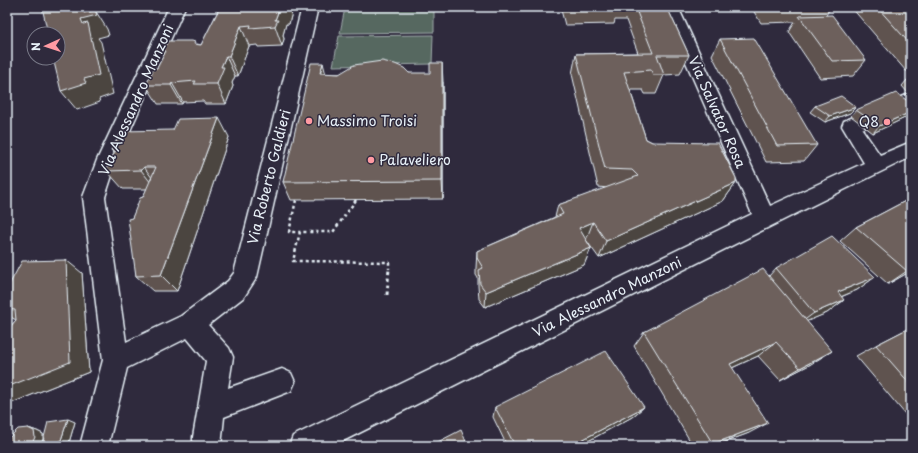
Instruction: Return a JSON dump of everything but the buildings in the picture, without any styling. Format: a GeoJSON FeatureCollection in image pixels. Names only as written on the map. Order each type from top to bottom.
{"type":"FeatureCollection","features":[{"type":"Feature","properties":{"kind":"street","name":"Via Alessandro Manzoni"},"geometry":{"type":"LineString","coordinates":[[94,446],[116,360],[94,197],[107,160],[177,7]]}},
{"type":"Feature","properties":{"kind":"street","name":"Via Roberto Galdieri"},"geometry":{"type":"LineString","coordinates":[[190,324],[236,289],[245,277],[310,7]]}},
{"type":"Feature","properties":{"kind":"street"},"geometry":{"type":"LineString","coordinates":[[302,41],[325,7]]}},
{"type":"Feature","properties":{"kind":"street","name":"Via Salvator Rosa"},"geometry":{"type":"LineString","coordinates":[[670,7],[765,218]]}},
{"type":"Feature","properties":{"kind":"street"},"geometry":{"type":"LineString","coordinates":[[876,166],[851,126],[911,100]]}},
{"type":"Feature","properties":{"kind":"street","name":"Via Alessandro Manzoni"},"geometry":{"type":"LineString","coordinates":[[303,446],[765,218],[911,149]]}},
{"type":"Feature","properties":{"kind":"street"},"geometry":{"type":"LineString","coordinates":[[116,360],[190,324],[220,357],[207,437],[207,446]]}},
{"type":"Feature","properties":{"kind":"street"},"geometry":{"type":"LineString","coordinates":[[212,408],[282,382]]}},
{"type":"Feature","properties":{"kind":"path"},"geometry":{"type":"LineString","coordinates":[[296,200],[289,232],[333,232],[356,200]]}},
{"type":"Feature","properties":{"kind":"path"},"geometry":{"type":"LineString","coordinates":[[300,232],[293,261],[389,262],[387,295]]}},
{"type":"Feature","properties":{"kind":"green space"},"geometry":{"type":"Polygon","coordinates":[[[434,7],[434,32],[340,33],[345,8],[434,7]]]}},
{"type":"Feature","properties":{"kind":"green space"},"geometry":{"type":"Polygon","coordinates":[[[433,35],[432,64],[333,66],[339,36],[433,35]]]}},
{"type":"Feature","properties":{"kind":"place","name":"Massimo Troisi"},"geometry":{"type":"Point","coordinates":[309,121]}},
{"type":"Feature","properties":{"kind":"place","name":"Q8"},"geometry":{"type":"Point","coordinates":[887,122]}},
{"type":"Feature","properties":{"kind":"place","name":"Palaveliero"},"geometry":{"type":"Point","coordinates":[371,160]}}]}
